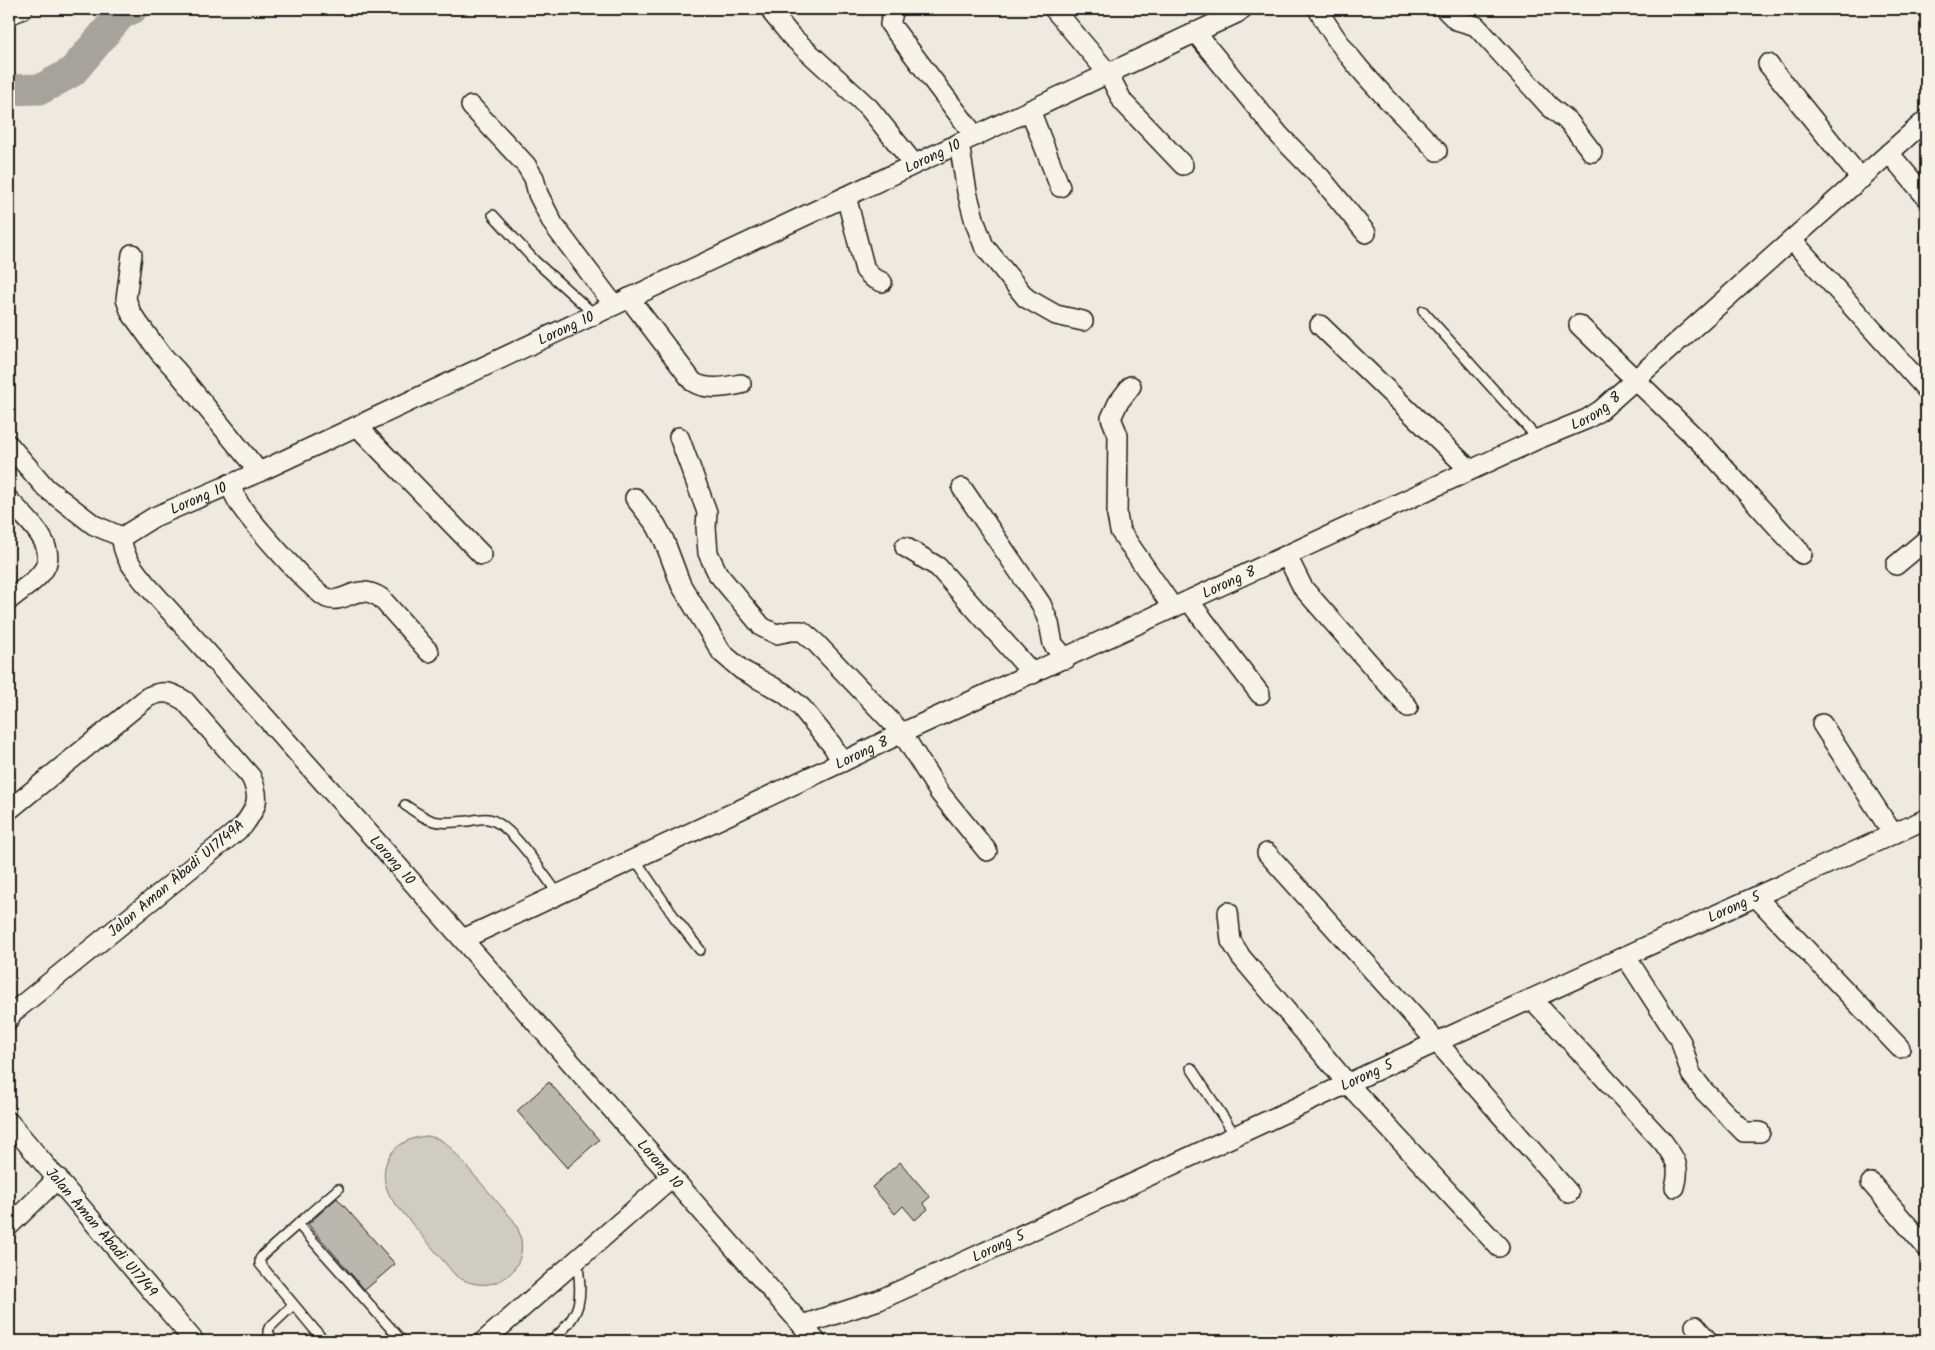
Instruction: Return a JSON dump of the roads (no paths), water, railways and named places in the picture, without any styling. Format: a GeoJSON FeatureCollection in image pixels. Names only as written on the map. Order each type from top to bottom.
{"type":"FeatureCollection","features":[{"type":"Feature","properties":{"kind":"street"},"geometry":{"type":"LineString","coordinates":[[9,15],[23,9]]}},
{"type":"Feature","properties":{"kind":"street"},"geometry":{"type":"LineString","coordinates":[[894,9],[890,24],[967,139],[967,192],[984,246],[1026,298],[1056,315],[1083,321]]}},
{"type":"Feature","properties":{"kind":"street"},"geometry":{"type":"LineString","coordinates":[[1054,9],[1108,73],[1123,102],[1183,165]]}},
{"type":"Feature","properties":{"kind":"street"},"geometry":{"type":"LineString","coordinates":[[1318,9],[1329,30],[1372,81],[1437,151]]}},
{"type":"Feature","properties":{"kind":"street"},"geometry":{"type":"LineString","coordinates":[[1444,9],[1456,20],[1476,26]]}},
{"type":"Feature","properties":{"kind":"street"},"geometry":{"type":"LineString","coordinates":[[1462,9],[1550,106],[1569,122],[1592,152]]}},
{"type":"Feature","properties":{"kind":"street","name":"Lorong 10"},"geometry":{"type":"LineString","coordinates":[[816,1341],[463,939],[145,583],[126,557],[122,547],[122,538],[154,517],[259,472],[1030,110],[1195,32],[1237,10]]}},
{"type":"Feature","properties":{"kind":"street"},"geometry":{"type":"LineString","coordinates":[[773,14],[791,36],[869,108],[914,164]]}},
{"type":"Feature","properties":{"kind":"street"},"geometry":{"type":"LineString","coordinates":[[1195,32],[1280,136],[1321,178],[1366,233]]}},
{"type":"Feature","properties":{"kind":"street"},"geometry":{"type":"LineString","coordinates":[[1768,64],[1862,179]]}},
{"type":"Feature","properties":{"kind":"street"},"geometry":{"type":"LineString","coordinates":[[471,106],[526,165],[534,178],[538,194],[553,224],[693,382],[699,386],[720,388],[741,384]]}},
{"type":"Feature","properties":{"kind":"street"},"geometry":{"type":"LineString","coordinates":[[1030,110],[1060,187]]}},
{"type":"Feature","properties":{"kind":"street","name":"Lorong 8"},"geometry":{"type":"LineString","coordinates":[[463,939],[1470,470],[1587,419],[1601,410],[1926,120]]}},
{"type":"Feature","properties":{"kind":"street"},"geometry":{"type":"LineString","coordinates":[[1889,152],[1926,197]]}},
{"type":"Feature","properties":{"kind":"street"},"geometry":{"type":"LineString","coordinates":[[846,196],[860,258],[865,270],[873,278],[882,282]]}},
{"type":"Feature","properties":{"kind":"street"},"geometry":{"type":"LineString","coordinates":[[1792,240],[1926,389]]}},
{"type":"Feature","properties":{"kind":"street"},"geometry":{"type":"LineString","coordinates":[[132,254],[126,299],[131,313],[160,353],[259,472]]}},
{"type":"Feature","properties":{"kind":"street"},"geometry":{"type":"LineString","coordinates":[[1579,324],[1707,449],[1802,554]]}},
{"type":"Feature","properties":{"kind":"street"},"geometry":{"type":"LineString","coordinates":[[1320,325],[1470,470]]}},
{"type":"Feature","properties":{"kind":"street"},"geometry":{"type":"LineString","coordinates":[[1131,386],[1112,412],[1111,418],[1118,435],[1117,515],[1120,531],[1181,605],[1260,694]]}},
{"type":"Feature","properties":{"kind":"street"},"geometry":{"type":"LineString","coordinates":[[357,426],[482,555]]}},
{"type":"Feature","properties":{"kind":"street"},"geometry":{"type":"LineString","coordinates":[[679,436],[707,512],[708,553],[718,574],[762,627],[776,634],[791,630],[802,631],[816,643],[902,733],[939,792],[987,851]]}},
{"type":"Feature","properties":{"kind":"street"},"geometry":{"type":"LineString","coordinates":[[9,445],[46,488],[94,525],[122,538]]}},
{"type":"Feature","properties":{"kind":"street"},"geometry":{"type":"LineString","coordinates":[[229,484],[239,504],[249,517],[307,582],[326,598],[335,600],[363,591],[372,592],[381,598],[429,652]]}},
{"type":"Feature","properties":{"kind":"street"},"geometry":{"type":"LineString","coordinates":[[962,488],[1041,604],[1053,644],[1066,658]]}},
{"type":"Feature","properties":{"kind":"street"},"geometry":{"type":"LineString","coordinates":[[635,498],[656,525],[664,540],[681,585],[722,653],[742,670],[784,693],[801,707],[832,745],[842,762]]}},
{"type":"Feature","properties":{"kind":"street"},"geometry":{"type":"LineString","coordinates":[[9,500],[44,540],[48,549],[43,571],[9,600]]}},
{"type":"Feature","properties":{"kind":"street"},"geometry":{"type":"LineString","coordinates":[[1896,565],[1926,540]]}},
{"type":"Feature","properties":{"kind":"street"},"geometry":{"type":"LineString","coordinates":[[906,547],[938,567],[1033,674]]}},
{"type":"Feature","properties":{"kind":"street"},"geometry":{"type":"LineString","coordinates":[[1287,556],[1303,588],[1408,707]]}},
{"type":"Feature","properties":{"kind":"street","name":"Jalan Aman Abadi U17/49A"},"geometry":{"type":"LineString","coordinates":[[9,810],[148,697],[159,692],[174,694],[186,701],[251,777],[257,791],[257,801],[252,813],[243,826],[12,1013],[9,1019]]}},
{"type":"Feature","properties":{"kind":"street"},"geometry":{"type":"LineString","coordinates":[[1822,724],[1893,834]]}},
{"type":"Feature","properties":{"kind":"street","name":"Lorong 5"},"geometry":{"type":"LineString","coordinates":[[802,1325],[879,1300],[1347,1083],[1926,819]]}},
{"type":"Feature","properties":{"kind":"street"},"geometry":{"type":"LineString","coordinates":[[1267,853],[1437,1042],[1569,1193]]}},
{"type":"Feature","properties":{"kind":"street"},"geometry":{"type":"LineString","coordinates":[[1756,897],[1900,1048]]}},
{"type":"Feature","properties":{"kind":"street"},"geometry":{"type":"LineString","coordinates":[[1228,912],[1231,941],[1241,957],[1347,1083],[1499,1247]]}},
{"type":"Feature","properties":{"kind":"street"},"geometry":{"type":"LineString","coordinates":[[1626,957],[1681,1042],[1691,1074],[1704,1091],[1744,1132],[1760,1132]]}},
{"type":"Feature","properties":{"kind":"street"},"geometry":{"type":"LineString","coordinates":[[1532,999],[1663,1142],[1675,1159],[1679,1173],[1675,1187]]}},
{"type":"Feature","properties":{"kind":"street","name":"Jalan Aman Abadi U17/49"},"geometry":{"type":"LineString","coordinates":[[9,1122],[194,1341]]}},
{"type":"Feature","properties":{"kind":"street"},"geometry":{"type":"LineString","coordinates":[[484,1341],[672,1177]]}},
{"type":"Feature","properties":{"kind":"street"},"geometry":{"type":"LineString","coordinates":[[9,1226],[58,1178]]}},
{"type":"Feature","properties":{"kind":"street"},"geometry":{"type":"LineString","coordinates":[[1871,1183],[1926,1247]]}},
{"type":"Feature","properties":{"kind":"street"},"geometry":{"type":"LineString","coordinates":[[1695,1326],[1708,1341]]}},
{"type":"Feature","properties":{"kind":"lane"},"geometry":{"type":"LineString","coordinates":[[493,215],[535,261],[594,314]]}},
{"type":"Feature","properties":{"kind":"lane"},"geometry":{"type":"LineString","coordinates":[[1422,311],[1538,439]]}},
{"type":"Feature","properties":{"kind":"lane"},"geometry":{"type":"LineString","coordinates":[[404,805],[428,821],[443,823],[488,819],[505,828],[521,844],[558,894]]}},
{"type":"Feature","properties":{"kind":"lane"},"geometry":{"type":"LineString","coordinates":[[634,859],[674,918],[700,950]]}},
{"type":"Feature","properties":{"kind":"lane"},"geometry":{"type":"LineString","coordinates":[[1191,1068],[1235,1135]]}},
{"type":"Feature","properties":{"kind":"lane"},"geometry":{"type":"LineString","coordinates":[[324,1341],[260,1264],[263,1255],[338,1189]]}},
{"type":"Feature","properties":{"kind":"lane"},"geometry":{"type":"LineString","coordinates":[[298,1224],[402,1341]]}},
{"type":"Feature","properties":{"kind":"lane"},"geometry":{"type":"LineString","coordinates":[[552,1341],[575,1317],[581,1287],[577,1260]]}},
{"type":"Feature","properties":{"kind":"lane"},"geometry":{"type":"LineString","coordinates":[[272,1341],[268,1331],[269,1328],[293,1305]]}},
{"type":"Feature","properties":{"kind":"waterway"},"geometry":{"type":"LineString","coordinates":[[9,90],[41,89],[72,72],[121,14],[132,9]]}}]}
